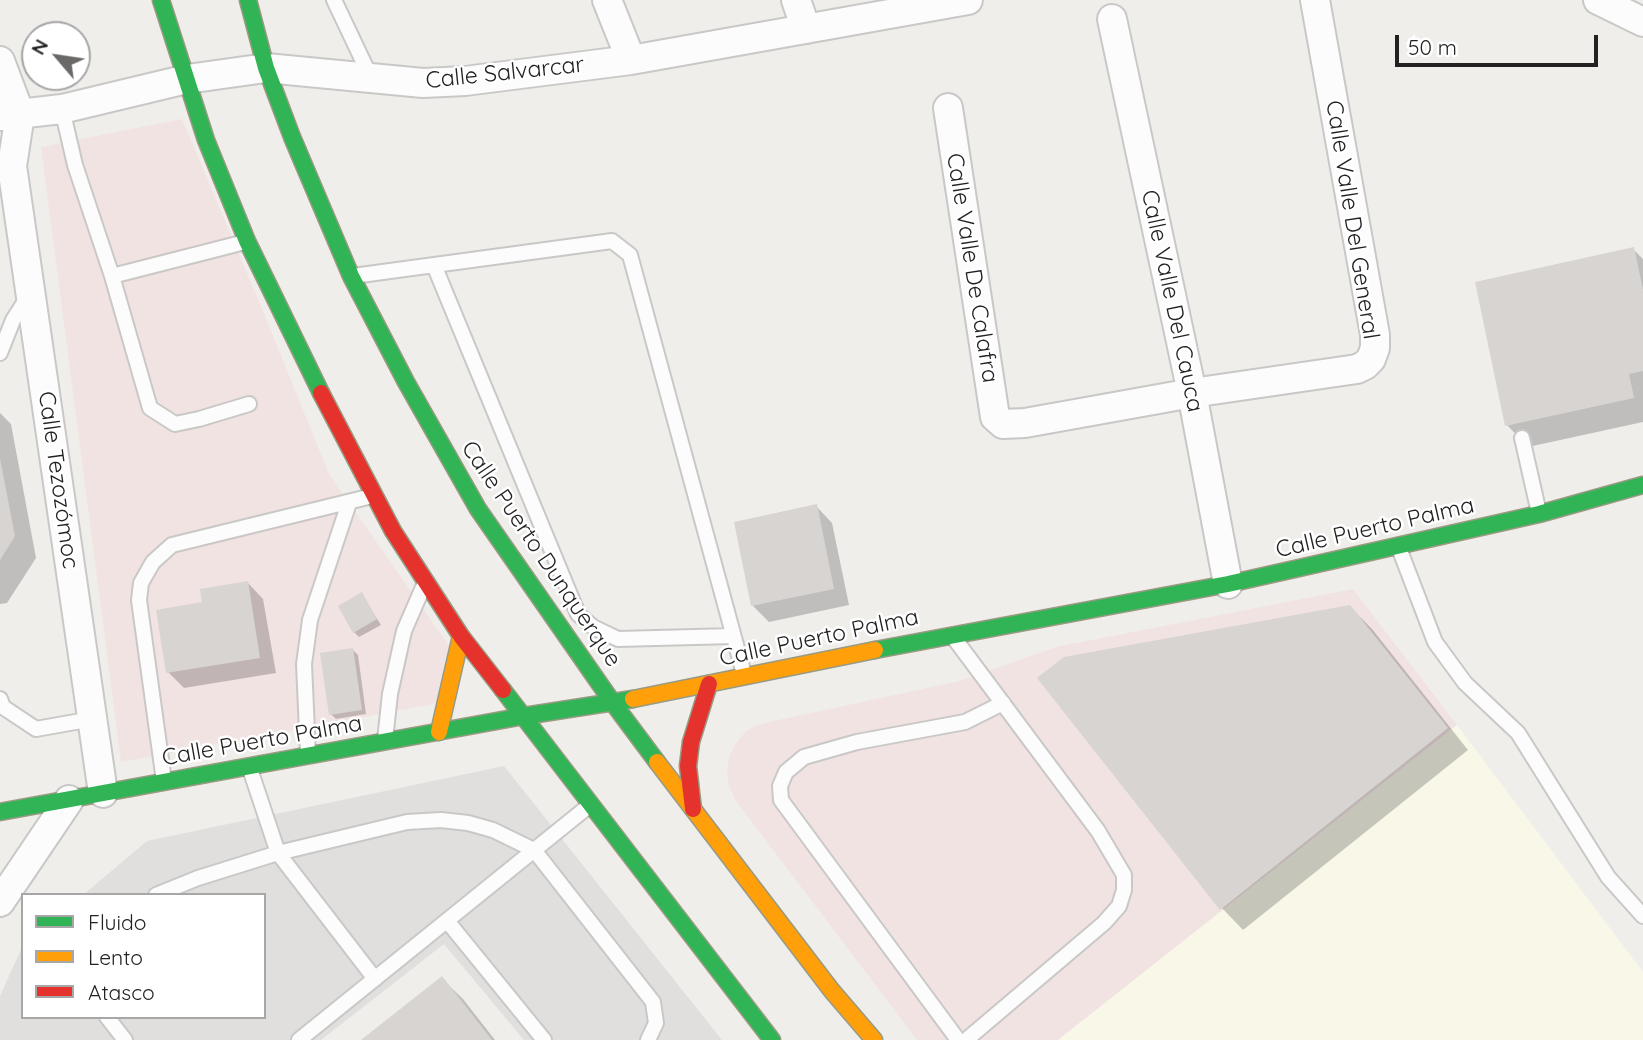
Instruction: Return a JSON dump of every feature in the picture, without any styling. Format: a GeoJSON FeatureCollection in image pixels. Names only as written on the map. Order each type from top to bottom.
{"type":"FeatureCollection","features":[{"type":"Feature","properties":{"kind":"main road"},"geometry":{"type":"LineString","coordinates":[[161,0],[206,139],[247,241],[290,332],[375,495],[425,583],[461,636],[772,1040]]}},
{"type":"Feature","properties":{"kind":"main road","name":"Calle Puerto Dunquerque"},"geometry":{"type":"LineString","coordinates":[[248,0],[266,68],[351,276],[406,382],[478,509],[613,703],[823,980],[874,1040]]}},
{"type":"Feature","properties":{"kind":"main road","name":"Calle Puerto Palma"},"geometry":{"type":"LineString","coordinates":[[0,812],[524,716],[613,703],[951,634],[1228,584],[1539,514],[1643,485]]}},
{"type":"Feature","properties":{"kind":"main road"},"geometry":{"type":"LineString","coordinates":[[439,732],[461,636]]}},
{"type":"Feature","properties":{"kind":"main road"},"geometry":{"type":"LineString","coordinates":[[693,809],[688,766],[691,742],[709,684]]}},
{"type":"Feature","properties":{"kind":"street"},"geometry":{"type":"LineString","coordinates":[[607,0],[631,60]]}},
{"type":"Feature","properties":{"kind":"street"},"geometry":{"type":"LineString","coordinates":[[796,0],[806,29]]}},
{"type":"Feature","properties":{"kind":"street","name":"Calle Salvarcar"},"geometry":{"type":"LineString","coordinates":[[10,115],[62,109],[187,79],[266,68],[423,83],[465,82],[631,60],[968,0]]}},
{"type":"Feature","properties":{"kind":"street","name":"Calle Valle Del General"},"geometry":{"type":"LineString","coordinates":[[1003,424],[1025,423],[1192,393],[1357,369],[1371,359],[1375,348],[1373,321],[1315,0]]}},
{"type":"Feature","properties":{"kind":"street"},"geometry":{"type":"LineString","coordinates":[[1598,0],[1643,22]]}},
{"type":"Feature","properties":{"kind":"street","name":"Calle Valle Del Cauca"},"geometry":{"type":"LineString","coordinates":[[1112,19],[1192,393],[1228,584]]}},
{"type":"Feature","properties":{"kind":"street","name":"Calle Tezozómoc"},"geometry":{"type":"LineString","coordinates":[[0,61],[10,115],[6,155],[31,292],[103,793]]}},
{"type":"Feature","properties":{"kind":"street","name":"Calle Valle De Calafra"},"geometry":{"type":"LineString","coordinates":[[948,108],[995,417],[1003,424]]}},
{"type":"Feature","properties":{"kind":"street"},"geometry":{"type":"LineString","coordinates":[[0,902],[69,800]]}},
{"type":"Feature","properties":{"kind":"lane"},"geometry":{"type":"LineString","coordinates":[[334,0],[371,78]]}},
{"type":"Feature","properties":{"kind":"lane"},"geometry":{"type":"LineString","coordinates":[[62,109],[75,165],[112,276],[150,408],[175,424],[249,404]]}},
{"type":"Feature","properties":{"kind":"lane"},"geometry":{"type":"LineString","coordinates":[[112,276],[247,241]]}},
{"type":"Feature","properties":{"kind":"lane"},"geometry":{"type":"LineString","coordinates":[[351,276],[612,241],[630,256],[744,677]]}},
{"type":"Feature","properties":{"kind":"lane"},"geometry":{"type":"LineString","coordinates":[[434,265],[578,614],[593,627],[618,639],[733,636]]}},
{"type":"Feature","properties":{"kind":"lane"},"geometry":{"type":"LineString","coordinates":[[0,353],[13,320],[31,292]]}},
{"type":"Feature","properties":{"kind":"lane"},"geometry":{"type":"LineString","coordinates":[[1522,438],[1539,514]]}},
{"type":"Feature","properties":{"kind":"lane"},"geometry":{"type":"LineString","coordinates":[[164,782],[139,600],[141,583],[153,562],[172,545],[375,495]]}},
{"type":"Feature","properties":{"kind":"lane"},"geometry":{"type":"LineString","coordinates":[[308,756],[304,664],[310,620],[349,503]]}},
{"type":"Feature","properties":{"kind":"lane"},"geometry":{"type":"LineString","coordinates":[[1398,547],[1435,642],[1465,683],[1518,733],[1608,877],[1643,916]]}},
{"type":"Feature","properties":{"kind":"lane"},"geometry":{"type":"LineString","coordinates":[[385,742],[390,694],[398,655],[411,614],[425,583]]}},
{"type":"Feature","properties":{"kind":"lane"},"geometry":{"type":"LineString","coordinates":[[951,634],[1098,831],[1124,875],[1124,890],[1119,906],[1104,923],[967,1040]]}},
{"type":"Feature","properties":{"kind":"lane"},"geometry":{"type":"LineString","coordinates":[[0,699],[3,707],[36,729],[93,719]]}},
{"type":"Feature","properties":{"kind":"lane"},"geometry":{"type":"LineString","coordinates":[[958,1040],[781,800],[780,786],[786,772],[804,757],[858,742],[965,722],[1003,703]]}},
{"type":"Feature","properties":{"kind":"lane"},"geometry":{"type":"LineString","coordinates":[[249,766],[278,853],[375,979]]}},
{"type":"Feature","properties":{"kind":"lane"},"geometry":{"type":"LineString","coordinates":[[299,1040],[591,804]]}},
{"type":"Feature","properties":{"kind":"lane"},"geometry":{"type":"LineString","coordinates":[[161,893],[198,878],[278,853],[407,822],[441,820],[468,823],[493,830],[534,850],[653,1002],[656,1023],[648,1040]]}},
{"type":"Feature","properties":{"kind":"lane"},"geometry":{"type":"LineString","coordinates":[[448,922],[544,1040]]}},
{"type":"Feature","properties":{"kind":"lane"},"geometry":{"type":"LineString","coordinates":[[109,1019],[125,1040]]}},
{"type":"Feature","properties":{"kind":"shaded area"},"geometry":{"type":"Polygon","coordinates":[[[182,119],[329,474],[461,663],[455,700],[121,762],[41,147],[182,119]]]}},
{"type":"Feature","properties":{"kind":"shaded area"},"geometry":{"type":"Polygon","coordinates":[[[1353,589],[1457,725],[1058,1040],[917,1040],[736,801],[729,787],[729,757],[746,731],[760,724],[960,681],[1056,647],[1353,589]]]}},
{"type":"Feature","properties":{"kind":"shaded area"},"geometry":{"type":"Polygon","coordinates":[[[1457,725],[1643,972],[1643,1040],[1058,1040],[1457,725]]]}},
{"type":"Feature","properties":{"kind":"shaded area"},"geometry":{"type":"Polygon","coordinates":[[[504,766],[722,1040],[524,1040],[444,944],[321,1040],[0,1040],[0,996],[21,949],[21,1019],[266,1019],[266,893],[85,893],[147,841],[504,766]]]}},
{"type":"Feature","properties":{"kind":"building"},"geometry":{"type":"Polygon","coordinates":[[[1634,247],[1643,290],[1643,371],[1629,374],[1634,398],[1505,426],[1475,282],[1634,247]]]}},
{"type":"Feature","properties":{"kind":"building"},"geometry":{"type":"Polygon","coordinates":[[[0,459],[15,536],[0,560],[0,459]]]}},
{"type":"Feature","properties":{"kind":"building"},"geometry":{"type":"Polygon","coordinates":[[[817,504],[834,589],[751,606],[734,522],[817,504]]]}},
{"type":"Feature","properties":{"kind":"building"},"geometry":{"type":"Polygon","coordinates":[[[248,581],[260,658],[166,673],[156,610],[202,602],[200,589],[248,581]]]}},
{"type":"Feature","properties":{"kind":"building"},"geometry":{"type":"Polygon","coordinates":[[[362,592],[377,619],[353,633],[338,606],[362,592]]]}},
{"type":"Feature","properties":{"kind":"building"},"geometry":{"type":"Polygon","coordinates":[[[1350,605],[1448,728],[1220,910],[1037,678],[1064,657],[1350,605]]]}},
{"type":"Feature","properties":{"kind":"building"},"geometry":{"type":"Polygon","coordinates":[[[353,648],[362,710],[329,715],[320,653],[353,648]]]}},
{"type":"Feature","properties":{"kind":"building"},"geometry":{"type":"Polygon","coordinates":[[[442,976],[492,1040],[361,1040],[442,976]]]}},
{"type":"Feature","properties":{"kind":"traffic: fast"},"geometry":{"type":"LineString","coordinates":[[161,0],[206,140],[247,241],[321,393]]}},
{"type":"Feature","properties":{"kind":"traffic: fast"},"geometry":{"type":"LineString","coordinates":[[248,0],[266,68],[292,137],[351,276],[406,382],[478,509],[657,762]]}},
{"type":"Feature","properties":{"kind":"traffic: fast"},"geometry":{"type":"LineString","coordinates":[[875,650],[1228,584],[1539,514],[1643,485]]}},
{"type":"Feature","properties":{"kind":"traffic: fast"},"geometry":{"type":"LineString","coordinates":[[503,690],[772,1040]]}},
{"type":"Feature","properties":{"kind":"traffic: fast"},"geometry":{"type":"LineString","coordinates":[[0,812],[524,716],[633,699]]}},
{"type":"Feature","properties":{"kind":"traffic: slow"},"geometry":{"type":"LineString","coordinates":[[439,732],[461,636]]}},
{"type":"Feature","properties":{"kind":"traffic: slow"},"geometry":{"type":"LineString","coordinates":[[633,699],[875,650]]}},
{"type":"Feature","properties":{"kind":"traffic: slow"},"geometry":{"type":"LineString","coordinates":[[657,762],[832,991],[874,1040]]}},
{"type":"Feature","properties":{"kind":"traffic: jam"},"geometry":{"type":"LineString","coordinates":[[321,393],[393,531],[461,636],[503,690]]}},
{"type":"Feature","properties":{"kind":"traffic: jam"},"geometry":{"type":"LineString","coordinates":[[693,809],[688,766],[691,742],[709,684]]}}]}
